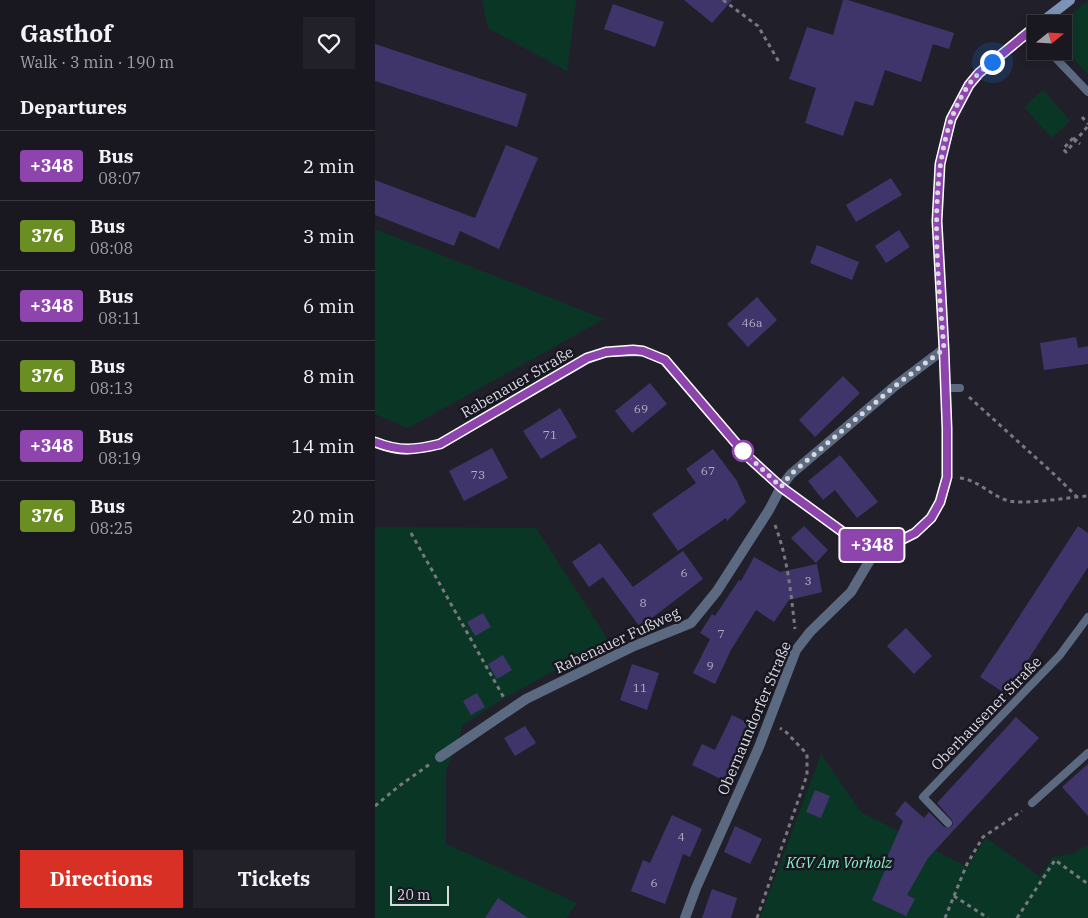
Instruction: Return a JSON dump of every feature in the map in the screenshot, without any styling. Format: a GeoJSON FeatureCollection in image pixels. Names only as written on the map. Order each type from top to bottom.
{"type":"FeatureCollection","features":[{"type":"Feature","properties":{"kind":"main road","name":"Rabenauer Straße"},"geometry":{"type":"LineString","coordinates":[[1052,15],[1070,0]]}},
{"type":"Feature","properties":{"kind":"main road","name":"Rabenauer Straße"},"geometry":{"type":"LineString","coordinates":[[375,442],[394,448],[415,450],[440,444],[587,358],[606,352],[643,351],[665,360],[747,456],[781,487],[851,538],[872,545],[897,542],[915,533],[931,518],[940,502],[947,477],[944,349],[937,221],[940,164],[951,119],[969,85],[979,73],[1027,36]]}},
{"type":"Feature","properties":{"kind":"street","name":"Rabenauer Fußweg"},"geometry":{"type":"LineString","coordinates":[[440,757],[526,699],[633,646],[691,623],[717,591],[769,510],[781,487],[791,474],[895,386],[944,349]]}},
{"type":"Feature","properties":{"kind":"street","name":"Obernaundorfer Straße"},"geometry":{"type":"LineString","coordinates":[[685,918],[696,888],[769,721],[796,650],[810,632],[851,592],[870,560],[872,545]]}},
{"type":"Feature","properties":{"kind":"lane"},"geometry":{"type":"LineString","coordinates":[[1058,60],[1088,92]]}},
{"type":"Feature","properties":{"kind":"lane"},"geometry":{"type":"LineString","coordinates":[[945,388],[960,388]]}},
{"type":"Feature","properties":{"kind":"lane","name":"Oberhausener Straße"},"geometry":{"type":"LineString","coordinates":[[948,823],[923,797],[1061,655],[1088,617]]}},
{"type":"Feature","properties":{"kind":"lane"},"geometry":{"type":"LineString","coordinates":[[1032,803],[1088,753]]}},
{"type":"Feature","properties":{"kind":"path"},"geometry":{"type":"LineString","coordinates":[[723,0],[758,26],[779,62]]}},
{"type":"Feature","properties":{"kind":"path"},"geometry":{"type":"LineString","coordinates":[[1080,144],[1075,139],[1088,125],[1082,117]]}},
{"type":"Feature","properties":{"kind":"path"},"geometry":{"type":"LineString","coordinates":[[960,388],[1077,497]]}},
{"type":"Feature","properties":{"kind":"path"},"geometry":{"type":"LineString","coordinates":[[947,477],[972,480],[1005,500],[1017,503],[1088,496]]}},
{"type":"Feature","properties":{"kind":"path"},"geometry":{"type":"LineString","coordinates":[[769,510],[780,539],[787,566],[792,594],[796,650]]}},
{"type":"Feature","properties":{"kind":"path"},"geometry":{"type":"LineString","coordinates":[[411,533],[510,709]]}},
{"type":"Feature","properties":{"kind":"path"},"geometry":{"type":"LineString","coordinates":[[757,918],[807,775],[807,754],[786,732],[769,721]]}},
{"type":"Feature","properties":{"kind":"path"},"geometry":{"type":"LineString","coordinates":[[375,806],[399,786],[440,757]]}},
{"type":"Feature","properties":{"kind":"path"},"geometry":{"type":"LineString","coordinates":[[945,918],[967,864],[985,834],[1032,803]]}},
{"type":"Feature","properties":{"kind":"path"},"geometry":{"type":"LineString","coordinates":[[1017,918],[1055,860],[1088,884]]}},
{"type":"Feature","properties":{"kind":"path"},"geometry":{"type":"LineString","coordinates":[[954,896],[989,918]]}},
{"type":"Feature","properties":{"kind":"green space"},"geometry":{"type":"Polygon","coordinates":[[[482,0],[576,0],[567,71],[488,28],[482,0]]]}},
{"type":"Feature","properties":{"kind":"green space"},"geometry":{"type":"Polygon","coordinates":[[[1088,1],[1088,74],[1073,58],[1073,15],[1070,15],[1088,1]]]}},
{"type":"Feature","properties":{"kind":"green space"},"geometry":{"type":"Polygon","coordinates":[[[1043,90],[1070,121],[1052,138],[1024,107],[1043,90]]]}},
{"type":"Feature","properties":{"kind":"green space"},"geometry":{"type":"Polygon","coordinates":[[[375,229],[604,319],[408,428],[375,414],[375,229]]]}},
{"type":"Feature","properties":{"kind":"green space"},"geometry":{"type":"Polygon","coordinates":[[[375,527],[536,528],[609,641],[504,698],[463,725],[446,772],[446,844],[577,903],[566,918],[375,918],[375,527]]]}},
{"type":"Feature","properties":{"kind":"green space","name":"KGV Am Vorholz"},"geometry":{"type":"Polygon","coordinates":[[[821,754],[861,812],[967,867],[986,838],[1040,877],[1053,857],[1072,854],[1088,845],[1088,918],[760,918],[821,754]]]}},
{"type":"Feature","properties":{"kind":"building"},"geometry":{"type":"Polygon","coordinates":[[[684,0],[732,0],[712,23],[684,0]]]}},
{"type":"Feature","properties":{"kind":"building"},"geometry":{"type":"Polygon","coordinates":[[[843,0],[954,33],[949,49],[933,44],[921,82],[885,70],[873,106],[855,101],[843,136],[805,123],[816,88],[789,79],[807,27],[833,35],[843,0]]]}},
{"type":"Feature","properties":{"kind":"building"},"geometry":{"type":"Polygon","coordinates":[[[613,4],[664,22],[655,47],[604,29],[613,4]]]}},
{"type":"Feature","properties":{"kind":"building"},"geometry":{"type":"Polygon","coordinates":[[[375,44],[527,94],[517,127],[375,81],[375,44]]]}},
{"type":"Feature","properties":{"kind":"building"},"geometry":{"type":"Polygon","coordinates":[[[506,145],[538,158],[499,249],[460,231],[454,246],[375,215],[375,180],[475,218],[506,145]]]}},
{"type":"Feature","properties":{"kind":"building"},"geometry":{"type":"Polygon","coordinates":[[[891,178],[902,195],[856,222],[846,205],[891,178]]]}},
{"type":"Feature","properties":{"kind":"building"},"geometry":{"type":"Polygon","coordinates":[[[899,230],[910,247],[886,263],[875,246],[899,230]]]}},
{"type":"Feature","properties":{"kind":"building"},"geometry":{"type":"Polygon","coordinates":[[[817,245],[859,262],[852,280],[810,263],[817,245]]]}},
{"type":"Feature","properties":{"kind":"building"},"geometry":{"type":"Polygon","coordinates":[[[757,297],[777,320],[748,347],[727,324],[757,297]]]}},
{"type":"Feature","properties":{"kind":"building"},"geometry":{"type":"Polygon","coordinates":[[[1076,337],[1078,348],[1088,346],[1088,364],[1044,370],[1040,343],[1076,337]]]}},
{"type":"Feature","properties":{"kind":"building"},"geometry":{"type":"Polygon","coordinates":[[[843,376],[860,393],[815,437],[799,420],[843,376]]]}},
{"type":"Feature","properties":{"kind":"building"},"geometry":{"type":"Polygon","coordinates":[[[650,383],[667,404],[632,433],[615,411],[650,383]]]}},
{"type":"Feature","properties":{"kind":"building"},"geometry":{"type":"Polygon","coordinates":[[[560,408],[577,437],[541,459],[523,431],[560,408]]]}},
{"type":"Feature","properties":{"kind":"building"},"geometry":{"type":"Polygon","coordinates":[[[492,448],[508,478],[464,501],[449,471],[492,448]]]}},
{"type":"Feature","properties":{"kind":"building"},"geometry":{"type":"Polygon","coordinates":[[[713,449],[737,481],[746,502],[727,521],[726,518],[678,551],[652,514],[696,483],[686,469],[713,449]]]}},
{"type":"Feature","properties":{"kind":"building"},"geometry":{"type":"Polygon","coordinates":[[[840,455],[878,502],[857,518],[835,490],[823,500],[808,481],[840,455]]]}},
{"type":"Feature","properties":{"kind":"building"},"geometry":{"type":"Polygon","coordinates":[[[804,526],[828,550],[816,563],[791,538],[804,526]]]}},
{"type":"Feature","properties":{"kind":"building"},"geometry":{"type":"Polygon","coordinates":[[[1078,526],[1088,533],[1088,567],[1006,694],[980,677],[1078,526]]]}},
{"type":"Feature","properties":{"kind":"building"},"geometry":{"type":"Polygon","coordinates":[[[600,543],[633,587],[683,551],[703,579],[640,627],[603,577],[589,587],[572,562],[600,543]]]}},
{"type":"Feature","properties":{"kind":"building"},"geometry":{"type":"Polygon","coordinates":[[[754,557],[780,572],[817,564],[822,592],[789,600],[774,622],[756,610],[731,650],[715,684],[693,673],[710,639],[700,633],[712,614],[715,616],[739,580],[741,581],[754,557]]]}},
{"type":"Feature","properties":{"kind":"building"},"geometry":{"type":"Polygon","coordinates":[[[483,613],[491,627],[475,636],[467,622],[483,613]]]}},
{"type":"Feature","properties":{"kind":"building"},"geometry":{"type":"Polygon","coordinates":[[[906,628],[932,656],[914,674],[887,646],[906,628]]]}},
{"type":"Feature","properties":{"kind":"building"},"geometry":{"type":"Polygon","coordinates":[[[503,655],[512,670],[497,679],[488,664],[503,655]]]}},
{"type":"Feature","properties":{"kind":"building"},"geometry":{"type":"Polygon","coordinates":[[[632,664],[659,673],[647,710],[620,700],[632,664]]]}},
{"type":"Feature","properties":{"kind":"building"},"geometry":{"type":"Polygon","coordinates":[[[477,693],[485,707],[471,715],[463,701],[477,693]]]}},
{"type":"Feature","properties":{"kind":"building"},"geometry":{"type":"Polygon","coordinates":[[[732,715],[756,727],[729,783],[692,765],[702,744],[715,750],[732,715]]]}},
{"type":"Feature","properties":{"kind":"building"},"geometry":{"type":"Polygon","coordinates":[[[1016,717],[1039,738],[928,858],[907,895],[915,899],[906,916],[872,900],[889,861],[886,860],[903,821],[895,814],[905,801],[924,818],[929,812],[944,827],[951,827],[953,824],[952,820],[937,803],[1016,717]]]}},
{"type":"Feature","properties":{"kind":"building"},"geometry":{"type":"Polygon","coordinates":[[[525,726],[536,743],[515,756],[504,738],[525,726]]]}},
{"type":"Feature","properties":{"kind":"building"},"geometry":{"type":"Polygon","coordinates":[[[1088,764],[1088,816],[1062,787],[1088,764]]]}},
{"type":"Feature","properties":{"kind":"building"},"geometry":{"type":"Polygon","coordinates":[[[815,790],[830,796],[821,818],[806,812],[815,790]]]}},
{"type":"Feature","properties":{"kind":"building"},"geometry":{"type":"Polygon","coordinates":[[[672,815],[702,829],[690,857],[683,854],[665,904],[631,891],[643,860],[650,863],[672,815]]]}},
{"type":"Feature","properties":{"kind":"building"},"geometry":{"type":"Polygon","coordinates":[[[735,826],[762,839],[750,864],[724,852],[735,826]]]}},
{"type":"Feature","properties":{"kind":"building"},"geometry":{"type":"Polygon","coordinates":[[[712,889],[737,898],[731,918],[702,918],[712,889]]]}},
{"type":"Feature","properties":{"kind":"building"},"geometry":{"type":"Polygon","coordinates":[[[498,898],[528,918],[485,918],[498,898]]]}},
{"type":"Feature","properties":{"kind":"bus line","name":"+348"},"geometry":{"type":"LineString","coordinates":[[375,442],[394,448],[415,450],[440,444],[587,358],[606,352],[623,350],[643,351],[665,360],[747,456],[781,487],[851,538],[872,545],[897,542],[915,533],[931,518],[940,502],[947,477],[944,349],[937,221],[940,164],[951,119],[969,85],[979,73],[1027,33]]}},
{"type":"Feature","properties":{"kind":"route"},"geometry":{"type":"LineString","coordinates":[[743,451],[781,487],[791,474],[895,386],[944,349],[937,221],[940,164],[951,119],[969,85],[992,62]]}}]}
